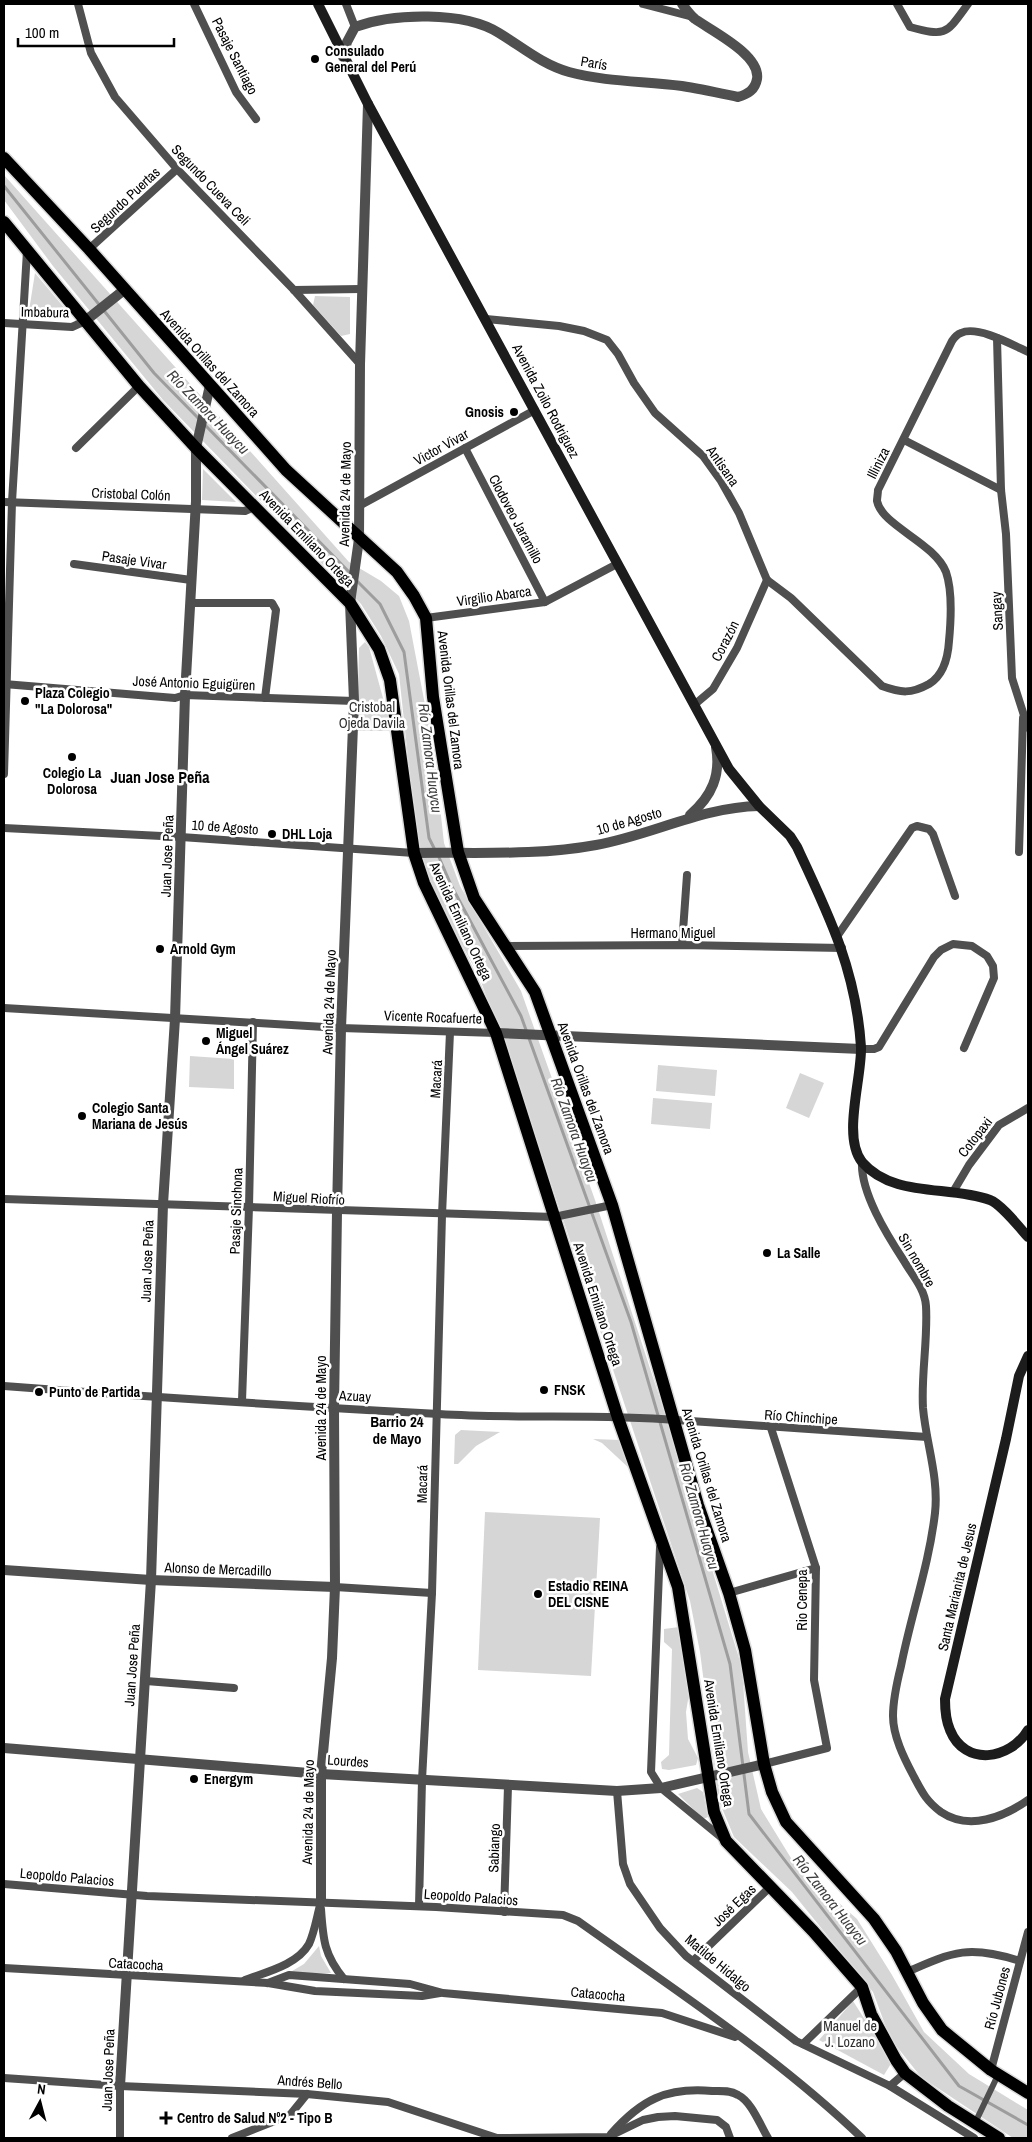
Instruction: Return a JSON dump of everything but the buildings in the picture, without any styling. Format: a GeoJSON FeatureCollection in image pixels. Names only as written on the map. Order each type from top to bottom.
{"type":"FeatureCollection","features":[{"type":"Feature","properties":{"kind":"main road","name":"Avenida Zoilo Rodriguez"},"geometry":{"type":"LineString","coordinates":[[318,4],[343,58],[715,745],[729,770],[759,806]]}},
{"type":"Feature","properties":{"kind":"main road","name":"Avenida Orillas del Zamora"},"geometry":{"type":"LineString","coordinates":[[4,158],[89,249],[209,391],[286,470],[397,572],[414,596],[426,618],[433,697],[458,852],[474,898],[535,992],[552,1037],[608,1206],[669,1419],[729,1593],[745,1650],[759,1765],[786,1822],[874,1919],[923,2002],[942,2030],[994,2073],[1028,2093]]}},
{"type":"Feature","properties":{"kind":"main road","name":"Avenida Emiliano Ortega"},"geometry":{"type":"LineString","coordinates":[[4,222],[139,386],[197,442],[350,603],[375,641],[390,680],[414,853],[424,883],[496,1033],[558,1217],[660,1540],[678,1587],[714,1775],[714,1812],[726,1841],[862,1987],[871,2014],[905,2073],[979,2130],[999,2138]]}},
{"type":"Feature","properties":{"kind":"main road"},"geometry":{"type":"LineString","coordinates":[[759,806],[790,836],[797,847],[838,935],[850,974],[861,1049],[854,1144],[862,1161],[872,1171],[895,1184],[953,1192],[992,1201],[1028,1237]]}},
{"type":"Feature","properties":{"kind":"main road","name":"Santa Marianita de Jesus"},"geometry":{"type":"LineString","coordinates":[[1028,1356],[1018,1376],[1006,1439],[945,1699],[950,1731],[961,1746],[972,1754],[989,1757],[1003,1753],[1016,1746],[1028,1730]]}},
{"type":"Feature","properties":{"kind":"street","name":"Segundo Cueva Celi"},"geometry":{"type":"LineString","coordinates":[[78,4],[91,53],[106,84],[115,97],[177,169],[294,290],[360,364]]}},
{"type":"Feature","properties":{"kind":"street","name":"Pasaje Santiago"},"geometry":{"type":"LineString","coordinates":[[194,4],[236,92],[256,119]]}},
{"type":"Feature","properties":{"kind":"street"},"geometry":{"type":"LineString","coordinates":[[343,58],[346,42],[355,27],[346,4]]}},
{"type":"Feature","properties":{"kind":"street"},"geometry":{"type":"LineString","coordinates":[[643,4],[693,17]]}},
{"type":"Feature","properties":{"kind":"street","name":"París"},"geometry":{"type":"LineString","coordinates":[[355,27],[372,21],[389,19],[427,17],[465,20],[498,32],[540,60],[566,72],[590,77],[682,86],[738,97],[746,94],[756,84],[757,75],[749,59],[735,45],[693,17],[682,4]]}},
{"type":"Feature","properties":{"kind":"street"},"geometry":{"type":"LineString","coordinates":[[897,4],[910,27],[936,34],[950,29],[968,4]]}},
{"type":"Feature","properties":{"kind":"street","name":"Avenida 24 de Mayo"},"geometry":{"type":"LineString","coordinates":[[321,1902],[321,1774],[332,1658],[335,1587],[334,1408],[337,1212],[354,701],[350,603],[360,539],[360,364],[368,104]]}},
{"type":"Feature","properties":{"kind":"street","name":"Segundo Puertas"},"geometry":{"type":"LineString","coordinates":[[89,249],[177,169]]}},
{"type":"Feature","properties":{"kind":"street"},"geometry":{"type":"LineString","coordinates":[[4,774],[8,502],[27,251]]}},
{"type":"Feature","properties":{"kind":"street"},"geometry":{"type":"LineString","coordinates":[[294,290],[362,289]]}},
{"type":"Feature","properties":{"kind":"street"},"geometry":{"type":"LineString","coordinates":[[85,321],[124,290]]}},
{"type":"Feature","properties":{"kind":"street","name":"Antisana"},"geometry":{"type":"LineString","coordinates":[[486,319],[575,329],[607,340],[655,413],[703,456],[721,481],[738,513],[767,580],[790,598],[882,686],[899,692]]}},
{"type":"Feature","properties":{"kind":"street","name":"Imbabura"},"geometry":{"type":"LineString","coordinates":[[4,323],[72,327],[85,321]]}},
{"type":"Feature","properties":{"kind":"street","name":"Illiniza"},"geometry":{"type":"LineString","coordinates":[[899,692],[918,690],[934,681],[948,660],[950,633],[949,592],[946,572],[931,550],[884,515],[877,501],[878,490],[952,340],[961,332],[974,332],[997,338],[1028,352]]}},
{"type":"Feature","properties":{"kind":"street","name":"Sangay"},"geometry":{"type":"LineString","coordinates":[[997,338],[1001,490],[1006,534],[1012,678],[1028,728]]}},
{"type":"Feature","properties":{"kind":"street"},"geometry":{"type":"LineString","coordinates":[[76,448],[139,386]]}},
{"type":"Feature","properties":{"kind":"street","name":"Juan Jose Peña"},"geometry":{"type":"LineString","coordinates":[[120,2138],[120,2086],[126,1976],[151,1580],[163,1204],[176,1019],[185,695],[191,603],[197,442],[209,391]]}},
{"type":"Feature","properties":{"kind":"street","name":"Victor Vivar"},"geometry":{"type":"LineString","coordinates":[[359,506],[535,410]]}},
{"type":"Feature","properties":{"kind":"street"},"geometry":{"type":"LineString","coordinates":[[904,440],[1001,490]]}},
{"type":"Feature","properties":{"kind":"street","name":"Clodoveo Jaramillo"},"geometry":{"type":"LineString","coordinates":[[465,448],[545,602]]}},
{"type":"Feature","properties":{"kind":"street","name":"Cristobal Colón"},"geometry":{"type":"LineString","coordinates":[[8,502],[245,511],[256,506]]}},
{"type":"Feature","properties":{"kind":"street","name":"Pasaje Vivar"},"geometry":{"type":"LineString","coordinates":[[74,564],[191,580]]}},
{"type":"Feature","properties":{"kind":"street","name":"Virgilio Abarca"},"geometry":{"type":"LineString","coordinates":[[426,618],[545,602],[617,564]]}},
{"type":"Feature","properties":{"kind":"street","name":"Corazón"},"geometry":{"type":"LineString","coordinates":[[694,705],[713,689],[737,648],[767,580]]}},
{"type":"Feature","properties":{"kind":"street"},"geometry":{"type":"LineString","coordinates":[[191,603],[272,603],[276,610],[265,698]]}},
{"type":"Feature","properties":{"kind":"street","name":"José Antonio Eguigüren"},"geometry":{"type":"LineString","coordinates":[[5,684],[175,698],[185,695],[354,701]]}},
{"type":"Feature","properties":{"kind":"street"},"geometry":{"type":"LineString","coordinates":[[1019,852],[1023,712]]}},
{"type":"Feature","properties":{"kind":"street","name":"10 de Agosto"},"geometry":{"type":"LineString","coordinates":[[688,818],[703,805],[715,780],[719,764],[715,745]]}},
{"type":"Feature","properties":{"kind":"street","name":"10 de Agosto"},"geometry":{"type":"LineString","coordinates":[[4,828],[181,837],[414,853],[572,849],[623,839],[688,818],[727,808],[759,806]]}},
{"type":"Feature","properties":{"kind":"street"},"geometry":{"type":"LineString","coordinates":[[838,935],[912,828],[917,826],[928,828],[933,834],[955,896]]}},
{"type":"Feature","properties":{"kind":"street"},"geometry":{"type":"LineString","coordinates":[[682,945],[687,875]]}},
{"type":"Feature","properties":{"kind":"street"},"geometry":{"type":"LineString","coordinates":[[861,1049],[879,1047],[934,957],[953,944],[961,943],[972,946],[987,956],[993,966],[994,978],[964,1048]]}},
{"type":"Feature","properties":{"kind":"street","name":"Hermano Miguel"},"geometry":{"type":"LineString","coordinates":[[504,946],[682,945],[842,948]]}},
{"type":"Feature","properties":{"kind":"street","name":"Vicente Rocafuerte"},"geometry":{"type":"LineString","coordinates":[[4,1008],[342,1028],[861,1049]]}},
{"type":"Feature","properties":{"kind":"street","name":"Pasaje Sinchona"},"geometry":{"type":"LineString","coordinates":[[242,1401],[253,1022]]}},
{"type":"Feature","properties":{"kind":"street","name":"Macará"},"geometry":{"type":"LineString","coordinates":[[419,1906],[422,1780],[432,1593],[442,1215],[450,1032]]}},
{"type":"Feature","properties":{"kind":"street","name":"Cotopaxi"},"geometry":{"type":"LineString","coordinates":[[953,1192],[968,1165],[999,1125],[1028,1108]]}},
{"type":"Feature","properties":{"kind":"street","name":"Sin nombre"},"geometry":{"type":"LineString","coordinates":[[862,1161],[862,1177],[886,1233],[924,1295],[926,1317],[923,1406],[926,1437],[936,1494],[935,1514],[924,1567],[908,1625],[895,1697],[894,1728],[904,1758],[928,1802],[945,1815],[964,1821],[984,1821],[1010,1812],[1028,1800]]}},
{"type":"Feature","properties":{"kind":"street","name":"Miguel Riofrío"},"geometry":{"type":"LineString","coordinates":[[4,1199],[337,1212],[558,1217],[608,1206]]}},
{"type":"Feature","properties":{"kind":"street","name":"Azuay"},"geometry":{"type":"LineString","coordinates":[[4,1386],[156,1398],[242,1401],[438,1414],[669,1419]]}},
{"type":"Feature","properties":{"kind":"street","name":"Río Chinchipe"},"geometry":{"type":"LineString","coordinates":[[669,1419],[771,1428],[926,1437]]}},
{"type":"Feature","properties":{"kind":"street","name":"Rio Cenepa"},"geometry":{"type":"LineString","coordinates":[[759,1765],[827,1748],[814,1680],[816,1568],[771,1428]]}},
{"type":"Feature","properties":{"kind":"street","name":"Avenida Emiliano Ortega"},"geometry":{"type":"LineString","coordinates":[[660,1540],[651,1772],[661,1788]]}},
{"type":"Feature","properties":{"kind":"street"},"geometry":{"type":"LineString","coordinates":[[729,1593],[816,1568]]}},
{"type":"Feature","properties":{"kind":"street","name":"Alonso de Mercadillo"},"geometry":{"type":"LineString","coordinates":[[4,1570],[151,1580],[335,1587],[432,1593]]}},
{"type":"Feature","properties":{"kind":"street"},"geometry":{"type":"LineString","coordinates":[[146,1681],[234,1688]]}},
{"type":"Feature","properties":{"kind":"street","name":"Lourdes"},"geometry":{"type":"LineString","coordinates":[[4,1748],[321,1774],[617,1791],[661,1788],[759,1765]]}},
{"type":"Feature","properties":{"kind":"street","name":"Sabiango"},"geometry":{"type":"LineString","coordinates":[[504,1912],[508,1786]]}},
{"type":"Feature","properties":{"kind":"street"},"geometry":{"type":"LineString","coordinates":[[661,1788],[726,1841]]}},
{"type":"Feature","properties":{"kind":"street","name":"Matilde Hidalgo"},"geometry":{"type":"LineString","coordinates":[[617,1791],[623,1864],[630,1884],[660,1928],[692,1961],[796,2040],[890,2086],[974,2138]]}},
{"type":"Feature","properties":{"kind":"street","name":"Leopoldo Palacios"},"geometry":{"type":"LineString","coordinates":[[4,1884],[131,1895],[419,1906],[563,1915],[578,1921],[746,2041],[836,2114],[862,2138]]}},
{"type":"Feature","properties":{"kind":"street","name":"José Egas"},"geometry":{"type":"LineString","coordinates":[[692,1961],[770,1887]]}},
{"type":"Feature","properties":{"kind":"street"},"geometry":{"type":"LineString","coordinates":[[321,1902],[325,1949],[332,1964],[344,1979]]}},
{"type":"Feature","properties":{"kind":"street"},"geometry":{"type":"LineString","coordinates":[[240,1981],[283,1966],[300,1954],[308,1945],[321,1902]]}},
{"type":"Feature","properties":{"kind":"street","name":"Río Jubones"},"geometry":{"type":"LineString","coordinates":[[994,2073],[1028,1932]]}},
{"type":"Feature","properties":{"kind":"street"},"geometry":{"type":"LineString","coordinates":[[907,1972],[939,1958],[964,1951],[980,1951],[1020,1961]]}},
{"type":"Feature","properties":{"kind":"street","name":"Catacocha"},"geometry":{"type":"LineString","coordinates":[[4,1968],[240,1981],[315,1990],[422,1996],[443,1993]]}},
{"type":"Feature","properties":{"kind":"street","name":"Catacocha"},"geometry":{"type":"LineString","coordinates":[[268,1983],[290,1975],[410,1984],[443,1993],[662,2013],[711,2027],[746,2041]]}},
{"type":"Feature","properties":{"kind":"street"},"geometry":{"type":"LineString","coordinates":[[803,2044],[862,1987]]}},
{"type":"Feature","properties":{"kind":"street"},"geometry":{"type":"LineString","coordinates":[[890,2086],[905,2073]]}},
{"type":"Feature","properties":{"kind":"street"},"geometry":{"type":"LineString","coordinates":[[979,2130],[994,2073]]}},
{"type":"Feature","properties":{"kind":"street","name":"Andrés Bello"},"geometry":{"type":"LineString","coordinates":[[4,2078],[120,2086],[307,2094],[399,2104],[497,2138],[608,2138]]}},
{"type":"Feature","properties":{"kind":"street"},"geometry":{"type":"LineString","coordinates":[[608,2138],[630,2113],[648,2101],[663,2094],[693,2089],[730,2092],[738,2095],[746,2102],[768,2138]]}},
{"type":"Feature","properties":{"kind":"street"},"geometry":{"type":"LineString","coordinates":[[232,2138],[290,2115],[307,2094]]}},
{"type":"Feature","properties":{"kind":"street"},"geometry":{"type":"LineString","coordinates":[[608,2138],[643,2120],[675,2116],[717,2120],[726,2127],[730,2138]]}},
{"type":"Feature","properties":{"kind":"green space"},"geometry":{"type":"Polygon","coordinates":[[[4,175],[349,562],[381,581],[399,596],[409,621],[434,752],[444,843],[460,886],[521,991],[595,1200],[663,1408],[742,1668],[748,1752],[761,1809],[794,1863],[857,1919],[892,1975],[924,2032],[969,2074],[1028,2110],[1028,2138],[1013,2138],[921,2077],[890,2038],[873,1992],[792,1892],[734,1837],[719,1801],[700,1652],[690,1601],[519,1087],[479,976],[433,892],[417,842],[399,674],[381,636],[361,604],[163,400],[53,266],[4,200],[4,175]]]}},
{"type":"Feature","properties":{"kind":"green space"},"geometry":{"type":"Polygon","coordinates":[[[35,273],[67,311],[60,319],[28,317],[35,273]]]}},
{"type":"Feature","properties":{"kind":"green space"},"geometry":{"type":"Polygon","coordinates":[[[315,296],[350,297],[350,334],[341,336],[313,305],[315,296]]]}},
{"type":"Feature","properties":{"kind":"green space"},"geometry":{"type":"Polygon","coordinates":[[[203,469],[236,502],[202,500],[203,469]]]}},
{"type":"Feature","properties":{"kind":"green space","name":"Cristobal Ojeda Davila"},"geometry":{"type":"Polygon","coordinates":[[[365,642],[369,647],[392,731],[357,731],[359,648],[365,642]]]}},
{"type":"Feature","properties":{"kind":"green space"},"geometry":{"type":"Polygon","coordinates":[[[190,1056],[234,1059],[234,1089],[189,1087],[190,1056]]]}},
{"type":"Feature","properties":{"kind":"green space"},"geometry":{"type":"Polygon","coordinates":[[[658,1065],[717,1070],[715,1096],[656,1091],[658,1065]]]}},
{"type":"Feature","properties":{"kind":"green space"},"geometry":{"type":"Polygon","coordinates":[[[800,1073],[824,1083],[809,1118],[786,1108],[800,1073]]]}},
{"type":"Feature","properties":{"kind":"green space"},"geometry":{"type":"Polygon","coordinates":[[[653,1098],[712,1103],[710,1129],[651,1124],[653,1098]]]}},
{"type":"Feature","properties":{"kind":"green space"},"geometry":{"type":"Polygon","coordinates":[[[461,1430],[500,1432],[476,1446],[458,1464],[454,1464],[455,1435],[461,1430]]]}},
{"type":"Feature","properties":{"kind":"green space"},"geometry":{"type":"Polygon","coordinates":[[[593,1439],[620,1440],[630,1469],[602,1443],[593,1439]]]}},
{"type":"Feature","properties":{"kind":"green space","name":"Estadio REINA DEL CISNE"},"geometry":{"type":"Polygon","coordinates":[[[485,1512],[600,1518],[591,1676],[478,1670],[485,1512]]]}},
{"type":"Feature","properties":{"kind":"green space"},"geometry":{"type":"Polygon","coordinates":[[[679,1627],[689,1694],[686,1712],[688,1739],[698,1758],[696,1765],[669,1770],[662,1769],[661,1762],[669,1755],[672,1649],[664,1642],[664,1629],[679,1627]]]}},
{"type":"Feature","properties":{"kind":"green space"},"geometry":{"type":"Polygon","coordinates":[[[697,1788],[703,1792],[708,1817],[703,1819],[678,1794],[697,1788]]]}},
{"type":"Feature","properties":{"kind":"green space"},"geometry":{"type":"Polygon","coordinates":[[[319,1946],[321,1956],[331,1973],[287,1974],[304,1964],[319,1946]]]}},
{"type":"Feature","properties":{"kind":"green space","name":"Manuel de J. Lozano"},"geometry":{"type":"Polygon","coordinates":[[[853,2001],[892,2062],[884,2075],[819,2040],[853,2001]]]}},
{"type":"Feature","properties":{"kind":"waterway","name":"Río Zamora Huaycu"},"geometry":{"type":"LineString","coordinates":[[4,186],[154,373],[200,420]]}},
{"type":"Feature","properties":{"kind":"waterway","name":"Río Zamora Huaycu"},"geometry":{"type":"LineString","coordinates":[[204,424],[352,575]]}},
{"type":"Feature","properties":{"kind":"waterway","name":"Río Zamora Huaycu"},"geometry":{"type":"LineString","coordinates":[[356,580],[380,604],[404,652],[429,838],[435,850]]}},
{"type":"Feature","properties":{"kind":"waterway","name":"Río Zamora Huaycu"},"geometry":{"type":"LineString","coordinates":[[438,855],[451,885],[521,1016],[631,1322],[730,1664],[749,1814],[959,2086],[1028,2125]]}},
{"type":"Feature","properties":{"kind":"place","name":"Consulado General del Perú"},"geometry":{"type":"Point","coordinates":[315,59]}},
{"type":"Feature","properties":{"kind":"place","name":"Gnosis"},"geometry":{"type":"Point","coordinates":[514,412]}},
{"type":"Feature","properties":{"kind":"place","name":"Plaza Colegio \"La Dolorosa\""},"geometry":{"type":"Point","coordinates":[25,701]}},
{"type":"Feature","properties":{"kind":"place","name":"Colegio La Dolorosa"},"geometry":{"type":"Point","coordinates":[72,757]}},
{"type":"Feature","properties":{"kind":"place","name":"DHL Loja"},"geometry":{"type":"Point","coordinates":[272,834]}},
{"type":"Feature","properties":{"kind":"place","name":"Arnold Gym"},"geometry":{"type":"Point","coordinates":[160,949]}},
{"type":"Feature","properties":{"kind":"place","name":"Miguel Ángel Suárez"},"geometry":{"type":"Point","coordinates":[206,1041]}},
{"type":"Feature","properties":{"kind":"place","name":"Colegio Santa Mariana de Jesús"},"geometry":{"type":"Point","coordinates":[82,1116]}},
{"type":"Feature","properties":{"kind":"place","name":"La Salle"},"geometry":{"type":"Point","coordinates":[767,1253]}},
{"type":"Feature","properties":{"kind":"place","name":"FNSK"},"geometry":{"type":"Point","coordinates":[544,1390]}},
{"type":"Feature","properties":{"kind":"place","name":"Punto de Partida"},"geometry":{"type":"Point","coordinates":[39,1392]}},
{"type":"Feature","properties":{"kind":"place","name":"Estadio REINA DEL CISNE"},"geometry":{"type":"Point","coordinates":[538,1594]}},
{"type":"Feature","properties":{"kind":"place","name":"Energym"},"geometry":{"type":"Point","coordinates":[194,1779]}},
{"type":"Feature","properties":{"kind":"place","name":"Centro de Salud N⁰2 - Tipo B"},"geometry":{"type":"Point","coordinates":[166,2118]}},
{"type":"Feature","properties":{"kind":"district","name":"Juan Jose Peña"},"geometry":{"type":"Point","coordinates":[160,777]}},
{"type":"Feature","properties":{"kind":"district","name":"Barrio 24 de Mayo"},"geometry":{"type":"Point","coordinates":[397,1430]}}]}
